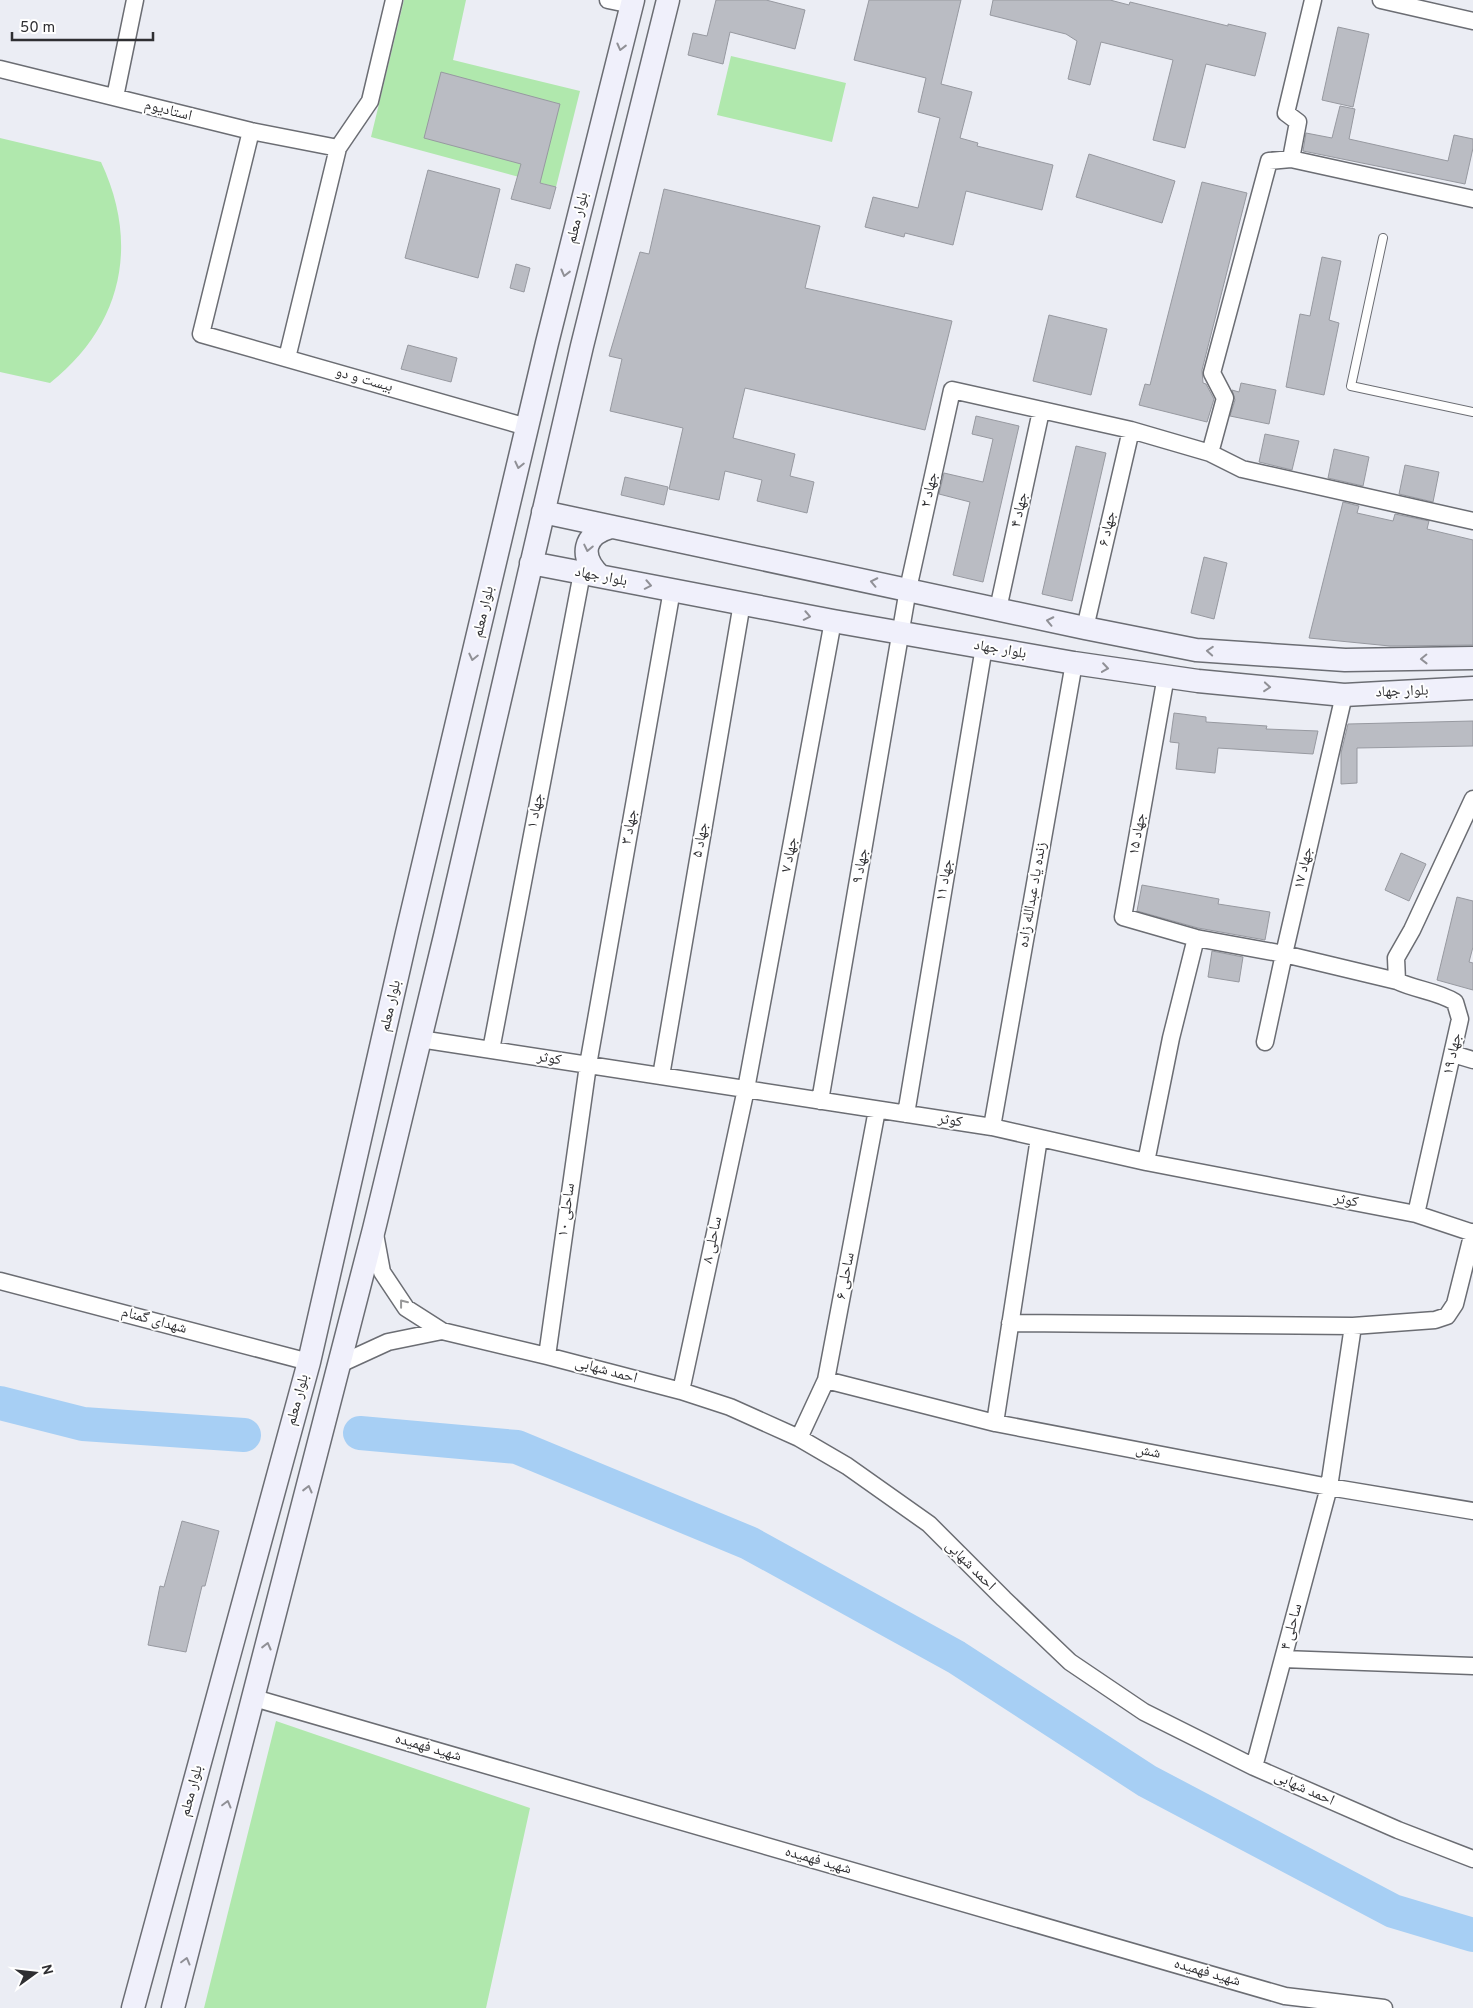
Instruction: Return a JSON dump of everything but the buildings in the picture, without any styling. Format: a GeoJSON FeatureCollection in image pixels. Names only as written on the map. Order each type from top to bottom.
{"type":"FeatureCollection","features":[{"type":"Feature","properties":{"kind":"street"},"geometry":{"type":"LineString","coordinates":[[114,97],[135,0]]}},
{"type":"Feature","properties":{"kind":"street"},"geometry":{"type":"LineString","coordinates":[[287,358],[338,148],[370,101],[394,0]]}},
{"type":"Feature","properties":{"kind":"street"},"geometry":{"type":"LineString","coordinates":[[608,0],[632,3]]}},
{"type":"Feature","properties":{"kind":"street","name":"بلوار معلم"},"geometry":{"type":"LineString","coordinates":[[173,2008],[374,1229],[466,846],[582,346],[668,0]]}},
{"type":"Feature","properties":{"kind":"street"},"geometry":{"type":"LineString","coordinates":[[1292,159],[1298,122],[1286,113],[1313,0]]}},
{"type":"Feature","properties":{"kind":"street"},"geometry":{"type":"LineString","coordinates":[[1381,0],[1473,21]]}},
{"type":"Feature","properties":{"kind":"street","name":"بلوار معلم"},"geometry":{"type":"LineString","coordinates":[[134,2008],[309,1362],[528,426],[632,3]]}},
{"type":"Feature","properties":{"kind":"street","name":"استادیوم"},"geometry":{"type":"LineString","coordinates":[[0,69],[251,131],[338,148]]}},
{"type":"Feature","properties":{"kind":"street","name":"بیست و دو"},"geometry":{"type":"LineString","coordinates":[[251,131],[201,334],[528,426]]}},
{"type":"Feature","properties":{"kind":"street"},"geometry":{"type":"LineString","coordinates":[[1210,452],[1225,398],[1212,373],[1268,161],[1292,159],[1473,199]]}},
{"type":"Feature","properties":{"kind":"street","name":"جهاد ۲"},"geometry":{"type":"LineString","coordinates":[[901,632],[908,589],[952,390],[1041,411]]}},
{"type":"Feature","properties":{"kind":"street"},"geometry":{"type":"LineString","coordinates":[[1041,411],[1130,430],[1210,452],[1242,469],[1473,521]]}},
{"type":"Feature","properties":{"kind":"street","name":"جهاد ۴"},"geometry":{"type":"LineString","coordinates":[[998,609],[1041,411]]}},
{"type":"Feature","properties":{"kind":"street","name":"جهاد ۶"},"geometry":{"type":"LineString","coordinates":[[1085,628],[1130,430]]}},
{"type":"Feature","properties":{"kind":"street"},"geometry":{"type":"LineString","coordinates":[[543,512],[1196,650],[1345,660],[1473,658]]}},
{"type":"Feature","properties":{"kind":"street"},"geometry":{"type":"LineString","coordinates":[[591,574],[586,554],[589,541],[598,531],[611,527]]}},
{"type":"Feature","properties":{"kind":"street","name":"بلوار جهاد"},"geometry":{"type":"LineString","coordinates":[[531,563],[833,621],[1074,663],[1166,676],[1344,695],[1473,688]]}},
{"type":"Feature","properties":{"kind":"street","name":"جهاد ۱"},"geometry":{"type":"LineString","coordinates":[[491,1050],[591,574]]}},
{"type":"Feature","properties":{"kind":"street","name":"جهاد ۳"},"geometry":{"type":"LineString","coordinates":[[588,1065],[672,590]]}},
{"type":"Feature","properties":{"kind":"street","name":"جهاد ۵"},"geometry":{"type":"LineString","coordinates":[[661,1076],[742,604]]}},
{"type":"Feature","properties":{"kind":"street","name":"جهاد ۷"},"geometry":{"type":"LineString","coordinates":[[746,1089],[833,621]]}},
{"type":"Feature","properties":{"kind":"street","name":"جهاد ۹"},"geometry":{"type":"LineString","coordinates":[[820,1101],[901,632]]}},
{"type":"Feature","properties":{"kind":"street","name":"جهاد ۱۱"},"geometry":{"type":"LineString","coordinates":[[906,1114],[984,646]]}},
{"type":"Feature","properties":{"kind":"street","name":"زنده یاد عبدالله زاده"},"geometry":{"type":"LineString","coordinates":[[992,1127],[1074,663]]}},
{"type":"Feature","properties":{"kind":"street","name":"جهاد ۱۵"},"geometry":{"type":"LineString","coordinates":[[1166,676],[1123,917],[1196,938]]}},
{"type":"Feature","properties":{"kind":"street","name":"جهاد ۱۷"},"geometry":{"type":"LineString","coordinates":[[1265,1042],[1344,695]]}},
{"type":"Feature","properties":{"kind":"street"},"geometry":{"type":"LineString","coordinates":[[1146,1162],[1171,1038],[1196,938],[1284,954],[1397,981],[1396,958],[1412,930],[1473,798]]}},
{"type":"Feature","properties":{"kind":"street"},"geometry":{"type":"LineString","coordinates":[[430,839],[466,846]]}},
{"type":"Feature","properties":{"kind":"street","name":"جهاد ۱۹"},"geometry":{"type":"LineString","coordinates":[[1397,981],[1445,996],[1455,1002],[1460,1019],[1416,1214]]}},
{"type":"Feature","properties":{"kind":"street","name":"کوثر"},"geometry":{"type":"LineString","coordinates":[[420,1039],[992,1127],[1146,1162],[1416,1214],[1473,1232]]}},
{"type":"Feature","properties":{"kind":"street"},"geometry":{"type":"LineString","coordinates":[[1453,1054],[1473,1060]]}},
{"type":"Feature","properties":{"kind":"street","name":"ساحلی ۱۰"},"geometry":{"type":"LineString","coordinates":[[546,1356],[588,1065]]}},
{"type":"Feature","properties":{"kind":"street","name":"ساحلی ۸"},"geometry":{"type":"LineString","coordinates":[[681,1391],[746,1089]]}},
{"type":"Feature","properties":{"kind":"street","name":"ساحلی ۶"},"geometry":{"type":"LineString","coordinates":[[799,1438],[826,1380],[877,1110]]}},
{"type":"Feature","properties":{"kind":"street"},"geometry":{"type":"LineString","coordinates":[[995,1423],[1039,1138]]}},
{"type":"Feature","properties":{"kind":"street","name":"احمد شهابی"},"geometry":{"type":"LineString","coordinates":[[374,1229],[382,1272],[401,1301],[406,1308],[442,1331],[681,1391],[730,1407],[799,1438],[847,1466],[929,1524],[1070,1662],[1144,1712],[1254,1767],[1398,1830],[1473,1859]]}},
{"type":"Feature","properties":{"kind":"street"},"geometry":{"type":"LineString","coordinates":[[1010,1323],[1353,1326],[1435,1320],[1446,1316],[1454,1304],[1473,1232]]}},
{"type":"Feature","properties":{"kind":"street","name":"شهدای گمنام"},"geometry":{"type":"LineString","coordinates":[[0,1281],[309,1362]]}},
{"type":"Feature","properties":{"kind":"street","name":"ساحلی ۴"},"geometry":{"type":"LineString","coordinates":[[1254,1767],[1329,1487],[1353,1326]]}},
{"type":"Feature","properties":{"kind":"street","name":"احمد شهابی"},"geometry":{"type":"LineString","coordinates":[[340,1364],[388,1342],[442,1331]]}},
{"type":"Feature","properties":{"kind":"street","name":"شش"},"geometry":{"type":"LineString","coordinates":[[826,1380],[995,1423],[1329,1487],[1473,1512]]}},
{"type":"Feature","properties":{"kind":"street"},"geometry":{"type":"LineString","coordinates":[[1283,1659],[1473,1666]]}},
{"type":"Feature","properties":{"kind":"street","name":"شهید فهمیده"},"geometry":{"type":"LineString","coordinates":[[254,1698],[1283,2002],[1384,2008]]}},
{"type":"Feature","properties":{"kind":"lane"},"geometry":{"type":"LineString","coordinates":[[1383,238],[1351,386],[1473,412]]}},
{"type":"Feature","properties":{"kind":"green space"},"geometry":{"type":"Polygon","coordinates":[[[404,0],[466,0],[453,60],[580,91],[556,187],[371,137],[404,0]]]}},
{"type":"Feature","properties":{"kind":"green space"},"geometry":{"type":"Polygon","coordinates":[[[731,56],[846,83],[832,142],[717,115],[731,56]]]}},
{"type":"Feature","properties":{"kind":"green space"},"geometry":{"type":"Polygon","coordinates":[[[0,138],[101,162],[113,193],[120,224],[121,253],[117,282],[108,310],[94,336],[74,361],[50,383],[0,372],[0,138]]]}},
{"type":"Feature","properties":{"kind":"green space"},"geometry":{"type":"Polygon","coordinates":[[[276,1721],[530,1808],[486,2008],[204,2008],[276,1721]]]}},
{"type":"Feature","properties":{"kind":"waterway"},"geometry":{"type":"LineString","coordinates":[[0,1403],[83,1424],[244,1435]]}},
{"type":"Feature","properties":{"kind":"waterway"},"geometry":{"type":"LineString","coordinates":[[360,1433],[517,1447],[749,1543],[956,1657],[1147,1781],[1393,1911],[1473,1935]]}}]}
